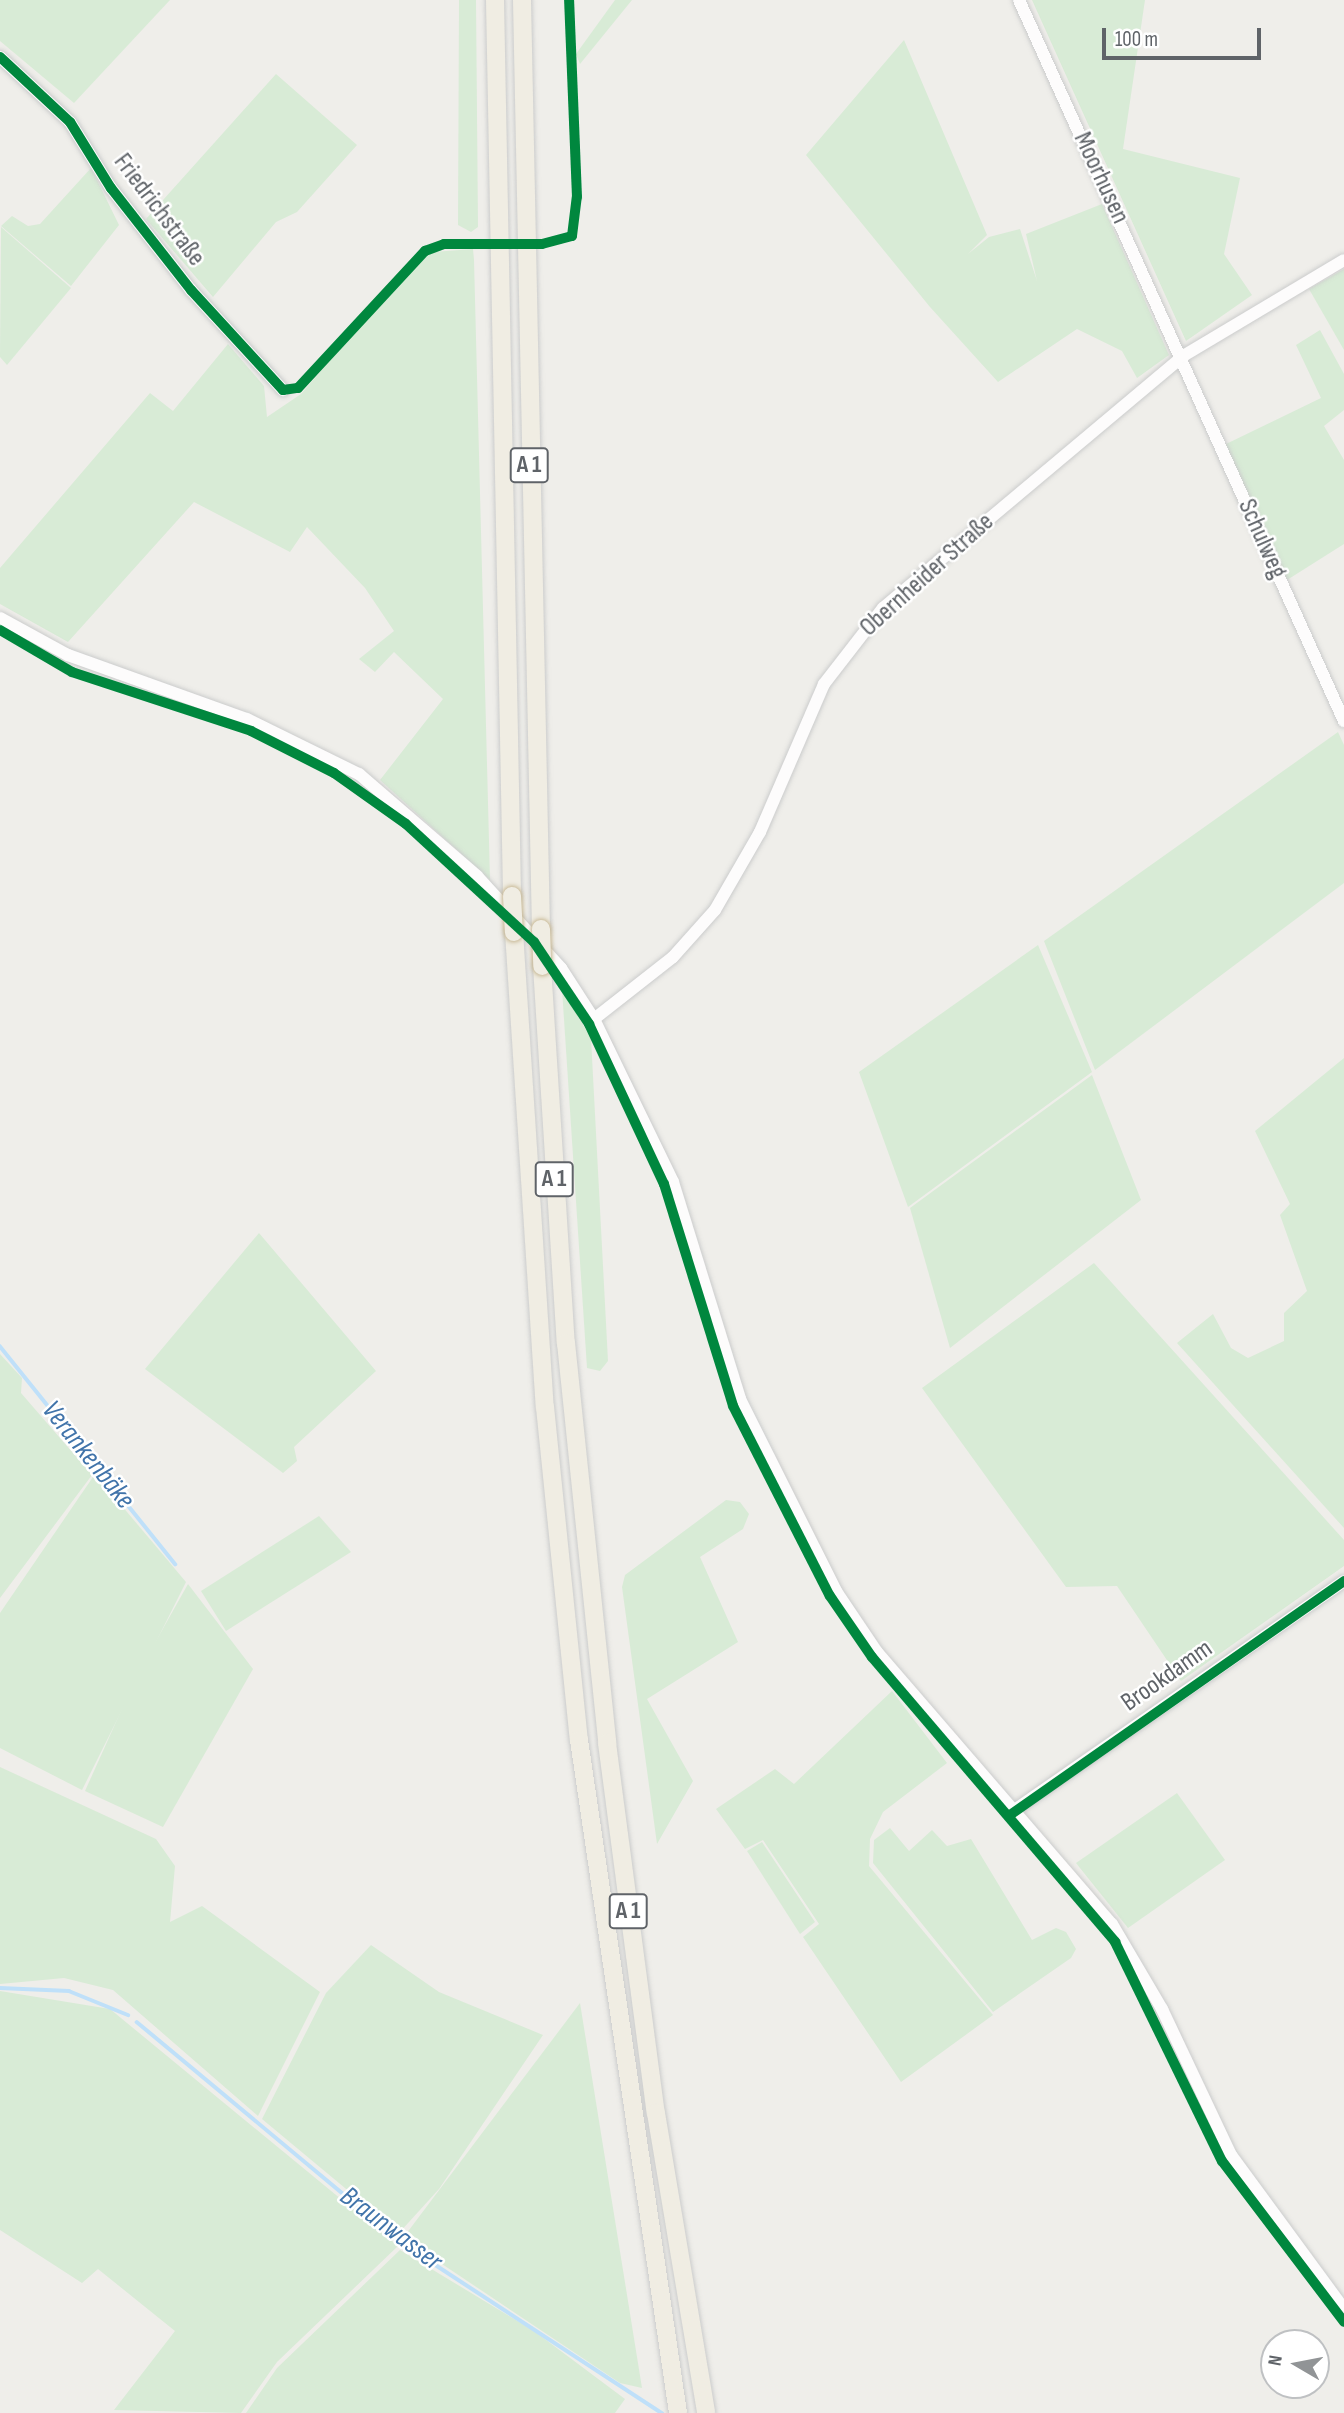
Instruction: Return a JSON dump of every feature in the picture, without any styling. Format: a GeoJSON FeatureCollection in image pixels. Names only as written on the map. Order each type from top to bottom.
{"type":"FeatureCollection","features":[{"type":"Feature","properties":{"kind":"highway","name":"A 1"},"geometry":{"type":"LineString","coordinates":[[495,0],[512,896],[546,1414],[599,1893],[678,2413]]}},
{"type":"Feature","properties":{"kind":"highway","name":"A 1"},"geometry":{"type":"LineString","coordinates":[[522,0],[542,966],[572,1399],[625,1892],[706,2413]]}},
{"type":"Feature","properties":{"kind":"street","name":"Moorhusen"},"geometry":{"type":"LineString","coordinates":[[1019,0],[1183,356]]}},
{"type":"Feature","properties":{"kind":"street","name":"Friedrichstraße"},"geometry":{"type":"LineString","coordinates":[[0,57],[70,122],[111,188],[183,280],[282,390]]}},
{"type":"Feature","properties":{"kind":"street","name":"Obernheider Straße"},"geometry":{"type":"LineString","coordinates":[[594,1019],[673,957],[715,910],[760,832],[824,684],[866,627],[1183,356],[1344,260]]}},
{"type":"Feature","properties":{"kind":"street","name":"Schulweg"},"geometry":{"type":"LineString","coordinates":[[1183,356],[1344,721]]}},
{"type":"Feature","properties":{"kind":"street"},"geometry":{"type":"LineString","coordinates":[[0,618],[68,655],[247,719],[359,774],[507,905],[594,1019],[673,1182],[727,1367],[817,1557],[877,1652],[1016,1809],[1123,1940],[1231,2155],[1344,2309]]}},
{"type":"Feature","properties":{"kind":"street","name":"Brookdamm"},"geometry":{"type":"LineString","coordinates":[[1016,1809],[1344,1581]]}},
{"type":"Feature","properties":{"kind":"green space"},"geometry":{"type":"Polygon","coordinates":[[[0,0],[170,0],[74,103],[0,41],[0,0]]]}},
{"type":"Feature","properties":{"kind":"green space"},"geometry":{"type":"Polygon","coordinates":[[[459,0],[476,0],[478,227],[471,232],[458,225],[459,0]]]}},
{"type":"Feature","properties":{"kind":"green space"},"geometry":{"type":"Polygon","coordinates":[[[615,0],[632,0],[580,64],[576,54],[615,0]]]}},
{"type":"Feature","properties":{"kind":"green space"},"geometry":{"type":"Polygon","coordinates":[[[1032,0],[1145,0],[1123,149],[1240,178],[1224,254],[1252,295],[1186,341],[1032,0]]]}},
{"type":"Feature","properties":{"kind":"green space"},"geometry":{"type":"Polygon","coordinates":[[[904,40],[987,235],[968,254],[989,237],[1020,229],[1037,281],[1026,234],[1102,204],[1169,355],[1137,378],[1122,351],[1077,329],[998,382],[930,307],[806,155],[904,40]]]}},
{"type":"Feature","properties":{"kind":"green space"},"geometry":{"type":"Polygon","coordinates":[[[276,74],[357,145],[297,212],[276,222],[213,297],[146,219],[276,74]]]}},
{"type":"Feature","properties":{"kind":"green space"},"geometry":{"type":"Polygon","coordinates":[[[91,168],[119,225],[71,286],[1,226],[12,216],[28,226],[40,224],[91,168]]]}},
{"type":"Feature","properties":{"kind":"green space"},"geometry":{"type":"Polygon","coordinates":[[[1,227],[71,288],[7,365],[0,357],[1,227]]]}},
{"type":"Feature","properties":{"kind":"green space"},"geometry":{"type":"Polygon","coordinates":[[[473,249],[490,880],[380,780],[443,699],[394,652],[375,672],[359,659],[394,631],[365,588],[307,527],[290,552],[194,502],[68,642],[0,604],[0,568],[150,393],[173,411],[228,344],[264,386],[267,417],[301,394],[408,271],[433,252],[473,249]]]}},
{"type":"Feature","properties":{"kind":"green space"},"geometry":{"type":"Polygon","coordinates":[[[1344,269],[1344,350],[1309,289],[1344,269]]]}},
{"type":"Feature","properties":{"kind":"green space"},"geometry":{"type":"Polygon","coordinates":[[[1320,330],[1344,374],[1344,410],[1324,426],[1344,460],[1344,544],[1287,580],[1224,445],[1321,398],[1296,345],[1320,330]]]}},
{"type":"Feature","properties":{"kind":"green space"},"geometry":{"type":"Polygon","coordinates":[[[1338,732],[1344,745],[1344,883],[1095,1070],[1044,941],[1338,732]]]}},
{"type":"Feature","properties":{"kind":"green space"},"geometry":{"type":"Polygon","coordinates":[[[1038,945],[1092,1072],[908,1207],[859,1072],[1038,945]]]}},
{"type":"Feature","properties":{"kind":"green space"},"geometry":{"type":"Polygon","coordinates":[[[562,989],[591,1038],[608,1361],[600,1371],[587,1368],[562,989]]]}},
{"type":"Feature","properties":{"kind":"green space"},"geometry":{"type":"Polygon","coordinates":[[[1344,1058],[1344,1528],[1177,1343],[1213,1314],[1231,1348],[1248,1358],[1284,1341],[1284,1313],[1307,1291],[1280,1215],[1290,1204],[1255,1131],[1344,1058]]]}},
{"type":"Feature","properties":{"kind":"green space"},"geometry":{"type":"Polygon","coordinates":[[[1092,1075],[1141,1200],[950,1348],[910,1208],[1092,1075]]]}},
{"type":"Feature","properties":{"kind":"green space"},"geometry":{"type":"Polygon","coordinates":[[[259,1233],[376,1371],[294,1447],[297,1461],[283,1473],[145,1369],[259,1233]]]}},
{"type":"Feature","properties":{"kind":"green space"},"geometry":{"type":"Polygon","coordinates":[[[1094,1263],[1344,1540],[1344,1566],[1181,1681],[1117,1586],[1066,1587],[922,1388],[1094,1263]]]}},
{"type":"Feature","properties":{"kind":"green space"},"geometry":{"type":"Polygon","coordinates":[[[0,1354],[22,1378],[21,1393],[92,1475],[0,1598],[0,1354]]]}},
{"type":"Feature","properties":{"kind":"green space"},"geometry":{"type":"Polygon","coordinates":[[[95,1474],[186,1582],[82,1790],[0,1748],[0,1613],[95,1474]]]}},
{"type":"Feature","properties":{"kind":"green space"},"geometry":{"type":"Polygon","coordinates":[[[726,1500],[740,1502],[749,1514],[743,1529],[700,1557],[738,1642],[647,1699],[693,1781],[657,1844],[622,1587],[625,1575],[726,1500]]]}},
{"type":"Feature","properties":{"kind":"green space"},"geometry":{"type":"Polygon","coordinates":[[[319,1516],[351,1552],[226,1631],[201,1591],[319,1516]]]}},
{"type":"Feature","properties":{"kind":"green space"},"geometry":{"type":"Polygon","coordinates":[[[188,1584],[253,1669],[163,1827],[85,1791],[138,1673],[188,1584]]]}},
{"type":"Feature","properties":{"kind":"green space"},"geometry":{"type":"Polygon","coordinates":[[[892,1691],[947,1763],[883,1812],[870,1839],[869,1866],[993,2015],[901,2082],[803,1937],[819,1924],[763,1840],[745,1849],[716,1809],[775,1769],[794,1784],[892,1691]]]}},
{"type":"Feature","properties":{"kind":"green space"},"geometry":{"type":"Polygon","coordinates":[[[0,1767],[156,1839],[175,1866],[170,1922],[202,1906],[320,1992],[258,2116],[113,1990],[64,1978],[0,1984],[0,1767]]]}},
{"type":"Feature","properties":{"kind":"green space"},"geometry":{"type":"Polygon","coordinates":[[[1177,1793],[1225,1860],[1128,1928],[1076,1863],[1177,1793]]]}},
{"type":"Feature","properties":{"kind":"green space"},"geometry":{"type":"Polygon","coordinates":[[[890,1828],[909,1851],[932,1830],[947,1846],[971,1839],[1032,1940],[1056,1928],[1066,1932],[1076,1949],[1071,1958],[993,2012],[873,1863],[874,1840],[890,1828]]]}},
{"type":"Feature","properties":{"kind":"green space"},"geometry":{"type":"Polygon","coordinates":[[[762,1842],[815,1922],[800,1934],[747,1851],[762,1842]]]}},
{"type":"Feature","properties":{"kind":"green space"},"geometry":{"type":"Polygon","coordinates":[[[371,1945],[439,1992],[543,2035],[439,2189],[399,2233],[262,2119],[326,1993],[371,1945]]]}},
{"type":"Feature","properties":{"kind":"green space"},"geometry":{"type":"Polygon","coordinates":[[[0,1991],[110,2009],[398,2246],[277,2362],[241,2413],[114,2410],[175,2331],[98,2269],[82,2283],[0,2230],[0,1991]]]}},
{"type":"Feature","properties":{"kind":"green space"},"geometry":{"type":"Polygon","coordinates":[[[580,2003],[642,2388],[620,2383],[403,2238],[580,2003]]]}},
{"type":"Feature","properties":{"kind":"green space"},"geometry":{"type":"Polygon","coordinates":[[[400,2250],[534,2331],[625,2399],[615,2413],[246,2413],[277,2368],[400,2250]]]}},
{"type":"Feature","properties":{"kind":"waterway","name":"Verankenbäke"},"geometry":{"type":"LineString","coordinates":[[0,1346],[175,1564]]}},
{"type":"Feature","properties":{"kind":"waterway","name":"Braunwasser"},"geometry":{"type":"LineString","coordinates":[[0,1988],[69,1991],[128,2015]]}},
{"type":"Feature","properties":{"kind":"waterway","name":"Braunwasser"},"geometry":{"type":"LineString","coordinates":[[137,2022],[402,2243],[662,2413]]}},
{"type":"Feature","properties":{"kind":"cycle path"},"geometry":{"type":"LineString","coordinates":[[0,57],[70,122],[111,188],[191,290],[283,390],[298,388],[425,251],[444,244],[542,244],[572,236],[577,197],[569,0]]}},
{"type":"Feature","properties":{"kind":"cycle path"},"geometry":{"type":"LineString","coordinates":[[0,630],[72,672],[251,731],[334,773],[406,824],[534,942],[589,1024],[664,1184],[733,1406],[830,1596],[872,1657],[1115,1942],[1222,2161],[1344,2322]]}},
{"type":"Feature","properties":{"kind":"cycle path"},"geometry":{"type":"LineString","coordinates":[[1010,1815],[1344,1581]]}}]}
